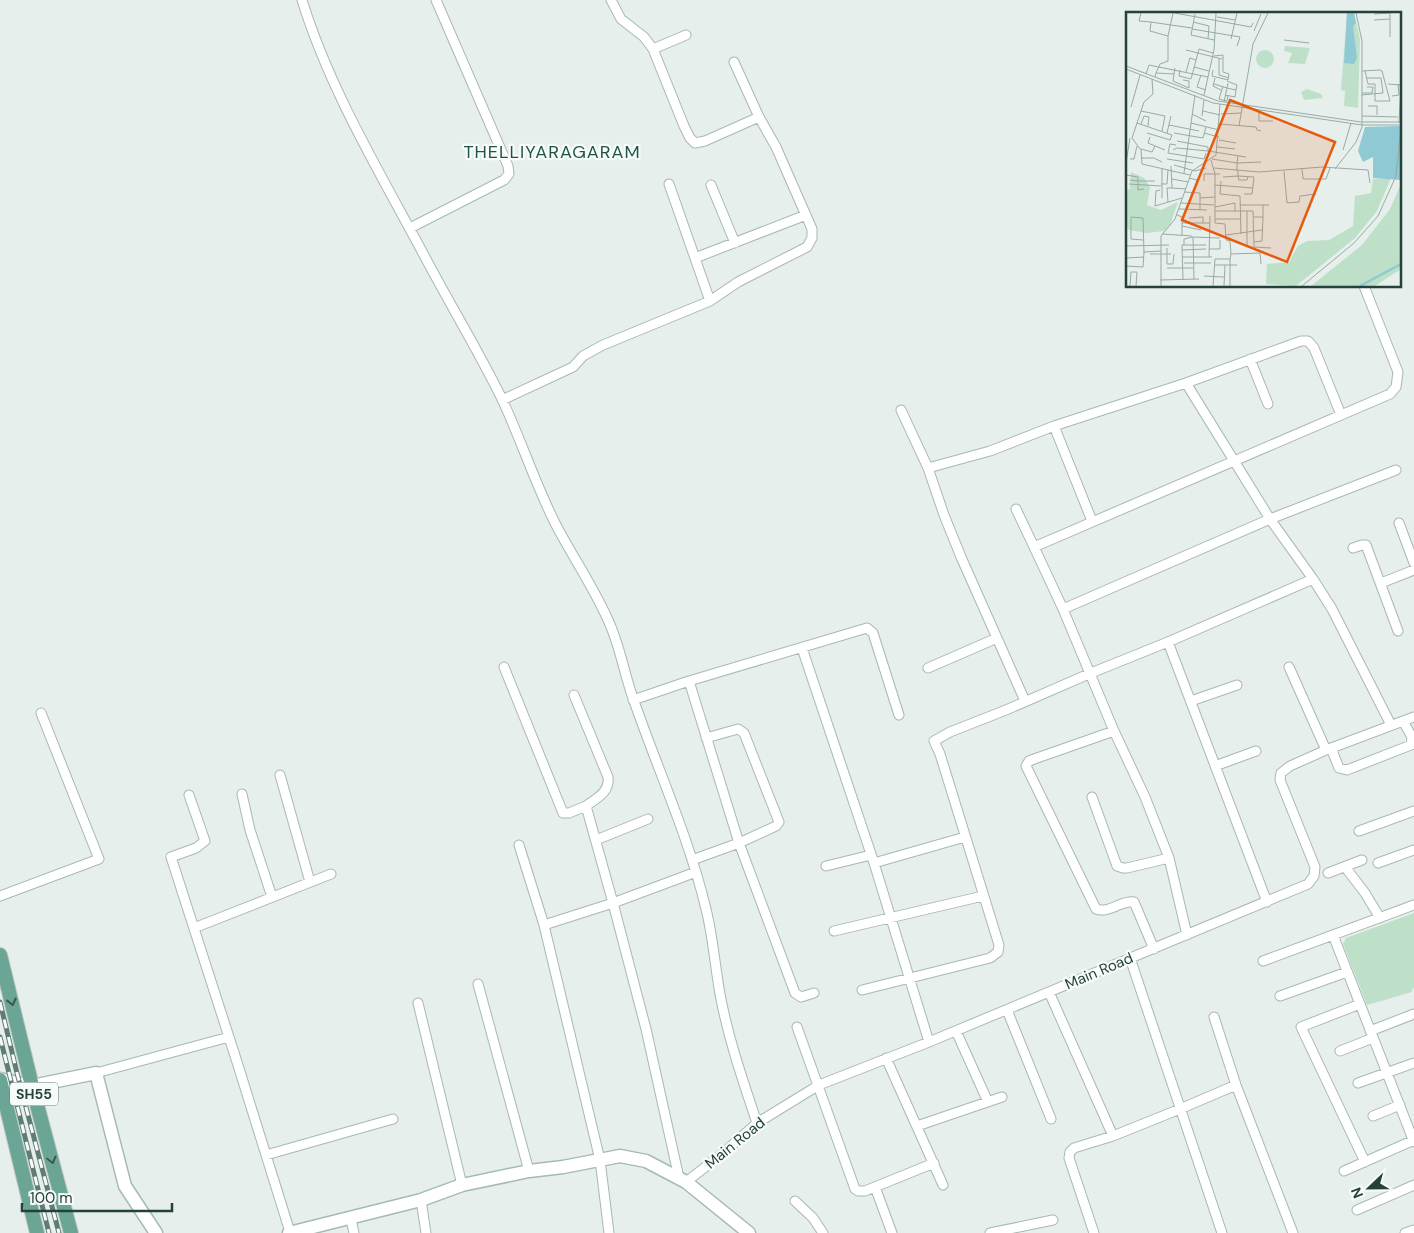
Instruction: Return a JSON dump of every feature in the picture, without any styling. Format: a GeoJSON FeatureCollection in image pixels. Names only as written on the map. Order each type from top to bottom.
{"type":"FeatureCollection","features":[{"type":"Feature","properties":{"kind":"main road","name":"SH55"},"geometry":{"type":"LineString","coordinates":[[0,955],[71,1233]]}},
{"type":"Feature","properties":{"kind":"main road","name":"SH55"},"geometry":{"type":"LineString","coordinates":[[0,1080],[37,1233]]}},
{"type":"Feature","properties":{"kind":"street"},"geometry":{"type":"LineString","coordinates":[[302,0],[311,28],[353,121],[502,400],[538,488],[568,546],[588,578],[609,621],[617,642],[633,700],[696,872],[713,942],[720,996],[757,1123]]}},
{"type":"Feature","properties":{"kind":"street"},"geometry":{"type":"LineString","coordinates":[[410,228],[504,180],[509,174],[508,166],[436,0]]}},
{"type":"Feature","properties":{"kind":"street"},"geometry":{"type":"LineString","coordinates":[[611,0],[621,19],[644,36],[653,49],[684,126],[690,138],[696,143],[705,142],[759,117]]}},
{"type":"Feature","properties":{"kind":"street"},"geometry":{"type":"LineString","coordinates":[[653,49],[686,35]]}},
{"type":"Feature","properties":{"kind":"street"},"geometry":{"type":"LineString","coordinates":[[502,400],[573,368],[583,356],[603,345],[710,301],[738,282],[807,247],[810,243],[813,234],[806,215],[776,147],[759,117],[734,62]]}},
{"type":"Feature","properties":{"kind":"street"},"geometry":{"type":"LineString","coordinates":[[669,184],[710,301]]}},
{"type":"Feature","properties":{"kind":"street"},"geometry":{"type":"LineString","coordinates":[[711,185],[735,242]]}},
{"type":"Feature","properties":{"kind":"street"},"geometry":{"type":"LineString","coordinates":[[695,258],[806,215]]}},
{"type":"Feature","properties":{"kind":"street"},"geometry":{"type":"LineString","coordinates":[[1034,547],[1390,394],[1396,387],[1398,372],[1365,288]]}},
{"type":"Feature","properties":{"kind":"street"},"geometry":{"type":"LineString","coordinates":[[928,468],[990,451],[1054,426],[1186,383],[1301,341],[1308,341],[1314,348],[1341,415]]}},
{"type":"Feature","properties":{"kind":"street"},"geometry":{"type":"LineString","coordinates":[[1250,359],[1268,404]]}},
{"type":"Feature","properties":{"kind":"street"},"geometry":{"type":"LineString","coordinates":[[1186,383],[1270,519],[1332,609],[1391,725]]}},
{"type":"Feature","properties":{"kind":"street"},"geometry":{"type":"LineString","coordinates":[[901,410],[928,468],[954,540],[1025,701]]}},
{"type":"Feature","properties":{"kind":"street"},"geometry":{"type":"LineString","coordinates":[[1054,426],[1092,521]]}},
{"type":"Feature","properties":{"kind":"street"},"geometry":{"type":"LineString","coordinates":[[1063,609],[1270,519],[1396,470]]}},
{"type":"Feature","properties":{"kind":"street"},"geometry":{"type":"LineString","coordinates":[[1016,509],[1063,609],[1091,672],[1114,731],[1145,797],[1169,858],[1188,935]]}},
{"type":"Feature","properties":{"kind":"street"},"geometry":{"type":"LineString","coordinates":[[1399,523],[1414,563]]}},
{"type":"Feature","properties":{"kind":"street"},"geometry":{"type":"LineString","coordinates":[[1353,548],[1366,545],[1398,631]]}},
{"type":"Feature","properties":{"kind":"street"},"geometry":{"type":"LineString","coordinates":[[1381,583],[1414,570]]}},
{"type":"Feature","properties":{"kind":"street"},"geometry":{"type":"LineString","coordinates":[[862,990],[996,956],[998,952],[999,944],[940,754],[934,741],[950,732],[1091,672],[1168,642],[1313,579]]}},
{"type":"Feature","properties":{"kind":"street"},"geometry":{"type":"LineString","coordinates":[[633,700],[689,681],[863,629],[870,630],[873,633],[899,715]]}},
{"type":"Feature","properties":{"kind":"street"},"geometry":{"type":"LineString","coordinates":[[928,668],[997,638]]}},
{"type":"Feature","properties":{"kind":"street"},"geometry":{"type":"LineString","coordinates":[[1168,642],[1267,902]]}},
{"type":"Feature","properties":{"kind":"street"},"geometry":{"type":"LineString","coordinates":[[802,648],[872,858],[930,1042]]}},
{"type":"Feature","properties":{"kind":"street"},"geometry":{"type":"LineString","coordinates":[[504,667],[563,813],[569,813],[586,806],[606,790],[609,783],[574,695]]}},
{"type":"Feature","properties":{"kind":"street"},"geometry":{"type":"LineString","coordinates":[[1289,667],[1338,768],[1347,770],[1411,745],[1412,737],[1402,721]]}},
{"type":"Feature","properties":{"kind":"street"},"geometry":{"type":"LineString","coordinates":[[689,681],[738,843],[795,993],[801,997],[814,992]]}},
{"type":"Feature","properties":{"kind":"street"},"geometry":{"type":"LineString","coordinates":[[1191,701],[1237,685]]}},
{"type":"Feature","properties":{"kind":"street"},"geometry":{"type":"LineString","coordinates":[[0,896],[99,859],[40,713]]}},
{"type":"Feature","properties":{"kind":"street","name":"Main Road"},"geometry":{"type":"LineString","coordinates":[[682,1180],[722,1154],[757,1123],[819,1085],[930,1042],[1308,884],[1314,876],[1315,867],[1280,780],[1281,773],[1328,749],[1414,717]]}},
{"type":"Feature","properties":{"kind":"street"},"geometry":{"type":"LineString","coordinates":[[692,860],[738,843],[776,826],[779,822],[742,730],[733,730],[706,738]]}},
{"type":"Feature","properties":{"kind":"street"},"geometry":{"type":"LineString","coordinates":[[1114,731],[1036,758],[1026,766],[1096,909],[1104,911],[1128,901],[1134,902],[1154,949]]}},
{"type":"Feature","properties":{"kind":"street"},"geometry":{"type":"LineString","coordinates":[[1216,766],[1256,751]]}},
{"type":"Feature","properties":{"kind":"street"},"geometry":{"type":"LineString","coordinates":[[280,775],[310,882]]}},
{"type":"Feature","properties":{"kind":"street"},"geometry":{"type":"LineString","coordinates":[[242,794],[250,830],[272,897]]}},
{"type":"Feature","properties":{"kind":"street"},"geometry":{"type":"LineString","coordinates":[[189,795],[205,840],[196,848],[171,857],[289,1233],[421,1200],[462,1185],[529,1171],[563,1167],[620,1156],[646,1161],[682,1180],[749,1233]]}},
{"type":"Feature","properties":{"kind":"street"},"geometry":{"type":"LineString","coordinates":[[1092,797],[1117,866],[1127,868],[1169,858]]}},
{"type":"Feature","properties":{"kind":"street"},"geometry":{"type":"LineString","coordinates":[[586,806],[646,1029],[682,1180]]}},
{"type":"Feature","properties":{"kind":"street"},"geometry":{"type":"LineString","coordinates":[[1358,831],[1414,811]]}},
{"type":"Feature","properties":{"kind":"street"},"geometry":{"type":"LineString","coordinates":[[596,840],[648,819]]}},
{"type":"Feature","properties":{"kind":"street"},"geometry":{"type":"LineString","coordinates":[[826,866],[872,858],[965,837]]}},
{"type":"Feature","properties":{"kind":"street"},"geometry":{"type":"LineString","coordinates":[[519,844],[544,925],[600,1160],[609,1233]]}},
{"type":"Feature","properties":{"kind":"street"},"geometry":{"type":"LineString","coordinates":[[1378,863],[1414,850]]}},
{"type":"Feature","properties":{"kind":"street"},"geometry":{"type":"LineString","coordinates":[[1328,873],[1362,860]]}},
{"type":"Feature","properties":{"kind":"street"},"geometry":{"type":"LineString","coordinates":[[1344,867],[1365,893],[1380,918]]}},
{"type":"Feature","properties":{"kind":"street"},"geometry":{"type":"LineString","coordinates":[[544,925],[613,903],[696,872]]}},
{"type":"Feature","properties":{"kind":"street"},"geometry":{"type":"LineString","coordinates":[[194,928],[331,874]]}},
{"type":"Feature","properties":{"kind":"street"},"geometry":{"type":"LineString","coordinates":[[834,931],[984,896]]}},
{"type":"Feature","properties":{"kind":"street"},"geometry":{"type":"LineString","coordinates":[[1263,961],[1414,905]]}},
{"type":"Feature","properties":{"kind":"street"},"geometry":{"type":"LineString","coordinates":[[1333,935],[1414,1141],[1344,1171]]}},
{"type":"Feature","properties":{"kind":"street"},"geometry":{"type":"LineString","coordinates":[[1130,958],[1222,1233]]}},
{"type":"Feature","properties":{"kind":"street"},"geometry":{"type":"LineString","coordinates":[[1280,996],[1347,972]]}},
{"type":"Feature","properties":{"kind":"street"},"geometry":{"type":"LineString","coordinates":[[478,984],[529,1171]]}},
{"type":"Feature","properties":{"kind":"street"},"geometry":{"type":"LineString","coordinates":[[1050,992],[1113,1136]]}},
{"type":"Feature","properties":{"kind":"street"},"geometry":{"type":"LineString","coordinates":[[418,1003],[462,1185]]}},
{"type":"Feature","properties":{"kind":"street"},"geometry":{"type":"LineString","coordinates":[[1360,1004],[1301,1027],[1365,1162]]}},
{"type":"Feature","properties":{"kind":"street"},"geometry":{"type":"LineString","coordinates":[[1006,1010],[1051,1119]]}},
{"type":"Feature","properties":{"kind":"street"},"geometry":{"type":"LineString","coordinates":[[1340,1050],[1414,1014]]}},
{"type":"Feature","properties":{"kind":"street"},"geometry":{"type":"LineString","coordinates":[[1214,1017],[1236,1085],[1293,1233]]}},
{"type":"Feature","properties":{"kind":"street"},"geometry":{"type":"LineString","coordinates":[[797,1027],[856,1189],[861,1192],[934,1163]]}},
{"type":"Feature","properties":{"kind":"street"},"geometry":{"type":"LineString","coordinates":[[956,1031],[988,1102]]}},
{"type":"Feature","properties":{"kind":"street"},"geometry":{"type":"LineString","coordinates":[[0,1080],[32,1086],[96,1073],[229,1037]]}},
{"type":"Feature","properties":{"kind":"street"},"geometry":{"type":"LineString","coordinates":[[886,1058],[943,1185]]}},
{"type":"Feature","properties":{"kind":"street"},"geometry":{"type":"LineString","coordinates":[[1358,1083],[1414,1063]]}},
{"type":"Feature","properties":{"kind":"street"},"geometry":{"type":"LineString","coordinates":[[96,1073],[125,1186],[156,1233]]}},
{"type":"Feature","properties":{"kind":"street"},"geometry":{"type":"LineString","coordinates":[[1094,1233],[1069,1158],[1070,1152],[1074,1148],[1113,1136],[1180,1110],[1236,1085]]}},
{"type":"Feature","properties":{"kind":"street"},"geometry":{"type":"LineString","coordinates":[[917,1126],[1002,1097]]}},
{"type":"Feature","properties":{"kind":"street"},"geometry":{"type":"LineString","coordinates":[[1373,1116],[1400,1105]]}},
{"type":"Feature","properties":{"kind":"street"},"geometry":{"type":"LineString","coordinates":[[1404,1115],[1414,1111]]}},
{"type":"Feature","properties":{"kind":"street"},"geometry":{"type":"LineString","coordinates":[[266,1155],[393,1119]]}},
{"type":"Feature","properties":{"kind":"street"},"geometry":{"type":"LineString","coordinates":[[1357,1210],[1414,1185]]}},
{"type":"Feature","properties":{"kind":"street"},"geometry":{"type":"LineString","coordinates":[[875,1187],[892,1233]]}},
{"type":"Feature","properties":{"kind":"street"},"geometry":{"type":"LineString","coordinates":[[421,1200],[426,1233]]}},
{"type":"Feature","properties":{"kind":"street"},"geometry":{"type":"LineString","coordinates":[[796,1201],[813,1218],[823,1233]]}},
{"type":"Feature","properties":{"kind":"street"},"geometry":{"type":"LineString","coordinates":[[351,1218],[354,1233]]}},
{"type":"Feature","properties":{"kind":"street"},"geometry":{"type":"LineString","coordinates":[[990,1233],[1053,1220]]}},
{"type":"Feature","properties":{"kind":"street"},"geometry":{"type":"LineString","coordinates":[[1405,1233],[1414,1230]]}},
{"type":"Feature","properties":{"kind":"green space"},"geometry":{"type":"Polygon","coordinates":[[[1414,913],[1414,988],[1412,992],[1367,1005],[1343,944],[1346,938],[1414,913]]]}},
{"type":"Feature","properties":{"kind":"railway"},"geometry":{"type":"LineString","coordinates":[[0,1002],[59,1233]]}},
{"type":"Feature","properties":{"kind":"railway"},"geometry":{"type":"LineString","coordinates":[[0,1037],[49,1233]]}},
{"type":"Feature","properties":{"kind":"district","name":"THELLIYARAGARAM"},"geometry":{"type":"Point","coordinates":[552,152]}}]}
